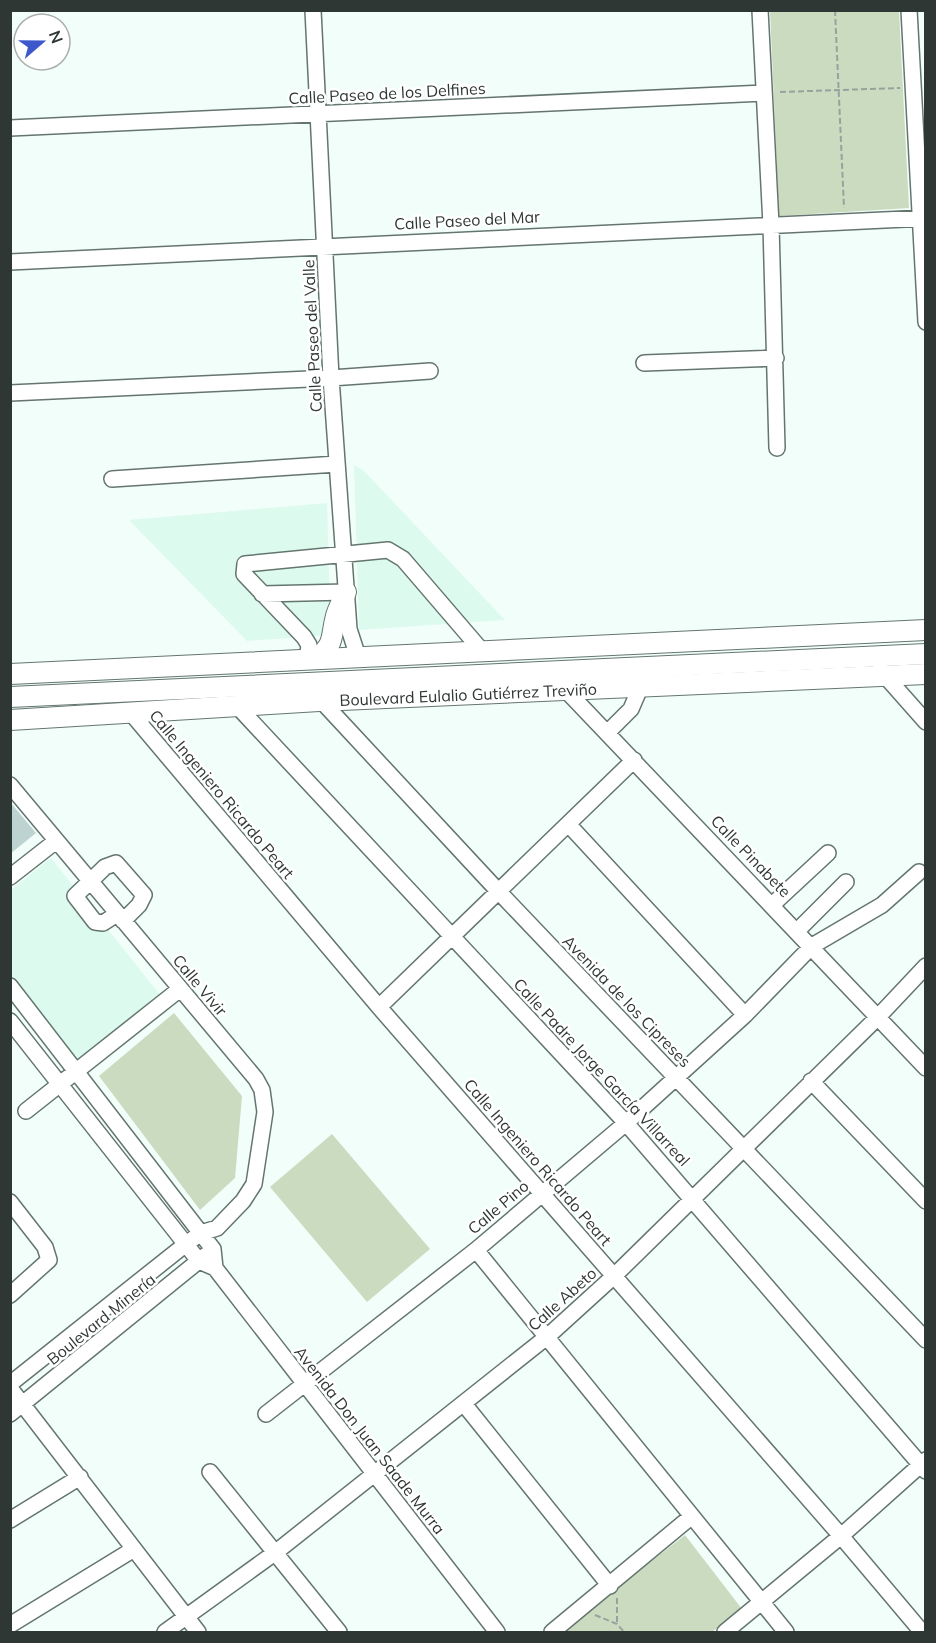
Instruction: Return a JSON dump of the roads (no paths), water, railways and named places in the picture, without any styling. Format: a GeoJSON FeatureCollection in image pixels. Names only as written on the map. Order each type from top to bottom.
{"type":"FeatureCollection","features":[{"type":"Feature","properties":{"kind":"main road"},"geometry":{"type":"LineString","coordinates":[[311,659],[330,646],[334,637],[336,616],[346,592]]}},
{"type":"Feature","properties":{"kind":"main road"},"geometry":{"type":"LineString","coordinates":[[10,674],[926,630]]}},
{"type":"Feature","properties":{"kind":"main road","name":"Boulevard Eulalio Gutiérrez Treviño"},"geometry":{"type":"LineString","coordinates":[[10,698],[409,677],[926,654]]}},
{"type":"Feature","properties":{"kind":"main road"},"geometry":{"type":"LineString","coordinates":[[358,657],[373,669],[409,677]]}},
{"type":"Feature","properties":{"kind":"main road","name":"Boulevard Eulalio Gutiérrez Treviño"},"geometry":{"type":"LineString","coordinates":[[10,720],[239,708],[319,701],[926,674]]}},
{"type":"Feature","properties":{"kind":"street","name":"Calle Paseo del Valle"},"geometry":{"type":"LineString","coordinates":[[313,10],[331,378],[348,629],[358,657]]}},
{"type":"Feature","properties":{"kind":"street"},"geometry":{"type":"LineString","coordinates":[[760,10],[771,225],[777,448]]}},
{"type":"Feature","properties":{"kind":"street"},"geometry":{"type":"LineString","coordinates":[[909,10],[919,87],[926,322]]}},
{"type":"Feature","properties":{"kind":"street","name":"Calle Paseo de los Delfines"},"geometry":{"type":"LineString","coordinates":[[10,128],[764,93]]}},
{"type":"Feature","properties":{"kind":"street","name":"Calle Paseo del Mar"},"geometry":{"type":"LineString","coordinates":[[10,262],[325,245],[922,218]]}},
{"type":"Feature","properties":{"kind":"street"},"geometry":{"type":"LineString","coordinates":[[644,363],[776,358]]}},
{"type":"Feature","properties":{"kind":"street"},"geometry":{"type":"LineString","coordinates":[[10,393],[331,378],[429,371]]}},
{"type":"Feature","properties":{"kind":"street"},"geometry":{"type":"LineString","coordinates":[[112,479],[337,464]]}},
{"type":"Feature","properties":{"kind":"street"},"geometry":{"type":"LineString","coordinates":[[311,659],[309,645],[304,637],[244,574],[245,564],[388,550],[396,553],[482,651]]}},
{"type":"Feature","properties":{"kind":"street"},"geometry":{"type":"LineString","coordinates":[[262,594],[346,592]]}},
{"type":"Feature","properties":{"kind":"street"},"geometry":{"type":"LineString","coordinates":[[868,655],[926,722]]}},
{"type":"Feature","properties":{"kind":"street","name":"Calle Pinabete"},"geometry":{"type":"LineString","coordinates":[[548,671],[926,1068]]}},
{"type":"Feature","properties":{"kind":"street","name":"Avenida de los Cipreses"},"geometry":{"type":"LineString","coordinates":[[308,682],[319,701],[926,1340]]}},
{"type":"Feature","properties":{"kind":"street"},"geometry":{"type":"LineString","coordinates":[[608,732],[631,709],[640,688]]}},
{"type":"Feature","properties":{"kind":"street","name":"Calle Padre Jorge García Villarreal"},"geometry":{"type":"LineString","coordinates":[[239,708],[626,1123],[924,1465]]}},
{"type":"Feature","properties":{"kind":"street","name":"Calle Ingeniero Ricardo Peart"},"geometry":{"type":"LineString","coordinates":[[131,713],[379,1007],[841,1536],[922,1632]]}},
{"type":"Feature","properties":{"kind":"street"},"geometry":{"type":"LineString","coordinates":[[379,1007],[634,760]]}},
{"type":"Feature","properties":{"kind":"street","name":"Calle Vivir"},"geometry":{"type":"LineString","coordinates":[[10,785],[256,1079],[265,1101],[254,1184],[243,1201],[217,1228],[201,1233]]}},
{"type":"Feature","properties":{"kind":"street"},"geometry":{"type":"LineString","coordinates":[[569,825],[745,1015]]}},
{"type":"Feature","properties":{"kind":"street"},"geometry":{"type":"LineString","coordinates":[[10,877],[56,841]]}},
{"type":"Feature","properties":{"kind":"street"},"geometry":{"type":"LineString","coordinates":[[772,905],[828,853]]}},
{"type":"Feature","properties":{"kind":"street"},"geometry":{"type":"LineString","coordinates":[[116,863],[142,891],[143,900],[120,917],[103,923],[95,922],[76,900],[76,894],[89,881],[105,867],[116,863]]}},
{"type":"Feature","properties":{"kind":"street","name":"Calle Pino"},"geometry":{"type":"LineString","coordinates":[[266,1414],[476,1250],[626,1123],[745,1015],[812,946],[882,905],[919,872]]}},
{"type":"Feature","properties":{"kind":"street"},"geometry":{"type":"LineString","coordinates":[[797,931],[846,882]]}},
{"type":"Feature","properties":{"kind":"street","name":"Calle Abeto"},"geometry":{"type":"LineString","coordinates":[[165,1632],[187,1619],[276,1552],[548,1336],[614,1276],[742,1147],[878,1017],[926,966]]}},
{"type":"Feature","properties":{"kind":"street"},"geometry":{"type":"LineString","coordinates":[[10,986],[78,1071],[213,1250]]}},
{"type":"Feature","properties":{"kind":"street"},"geometry":{"type":"LineString","coordinates":[[26,1111],[180,989]]}},
{"type":"Feature","properties":{"kind":"street"},"geometry":{"type":"LineString","coordinates":[[10,1021],[199,1262],[215,1268],[213,1250],[217,1228]]}},
{"type":"Feature","properties":{"kind":"street"},"geometry":{"type":"LineString","coordinates":[[811,1081],[926,1201]]}},
{"type":"Feature","properties":{"kind":"street"},"geometry":{"type":"LineString","coordinates":[[10,1202],[45,1248],[49,1260],[10,1295]]}},
{"type":"Feature","properties":{"kind":"street","name":"Boulevard Minería"},"geometry":{"type":"LineString","coordinates":[[10,1386],[201,1233]]}},
{"type":"Feature","properties":{"kind":"street","name":"Boulevard Minería"},"geometry":{"type":"LineString","coordinates":[[10,1414],[213,1250]]}},
{"type":"Feature","properties":{"kind":"street"},"geometry":{"type":"LineString","coordinates":[[476,1250],[786,1632]]}},
{"type":"Feature","properties":{"kind":"street","name":"Avenida Don Juan Saade Murra"},"geometry":{"type":"LineString","coordinates":[[215,1268],[303,1385],[497,1632]]}},
{"type":"Feature","properties":{"kind":"street"},"geometry":{"type":"LineString","coordinates":[[10,1386],[198,1632]]}},
{"type":"Feature","properties":{"kind":"street"},"geometry":{"type":"LineString","coordinates":[[464,1404],[613,1583]]}},
{"type":"Feature","properties":{"kind":"street"},"geometry":{"type":"LineString","coordinates":[[725,1632],[924,1465]]}},
{"type":"Feature","properties":{"kind":"street"},"geometry":{"type":"LineString","coordinates":[[210,1472],[339,1632]]}},
{"type":"Feature","properties":{"kind":"street"},"geometry":{"type":"LineString","coordinates":[[10,1520],[80,1477]]}},
{"type":"Feature","properties":{"kind":"street"},"geometry":{"type":"LineString","coordinates":[[552,1632],[692,1516]]}},
{"type":"Feature","properties":{"kind":"street"},"geometry":{"type":"LineString","coordinates":[[10,1625],[134,1549]]}}]}
